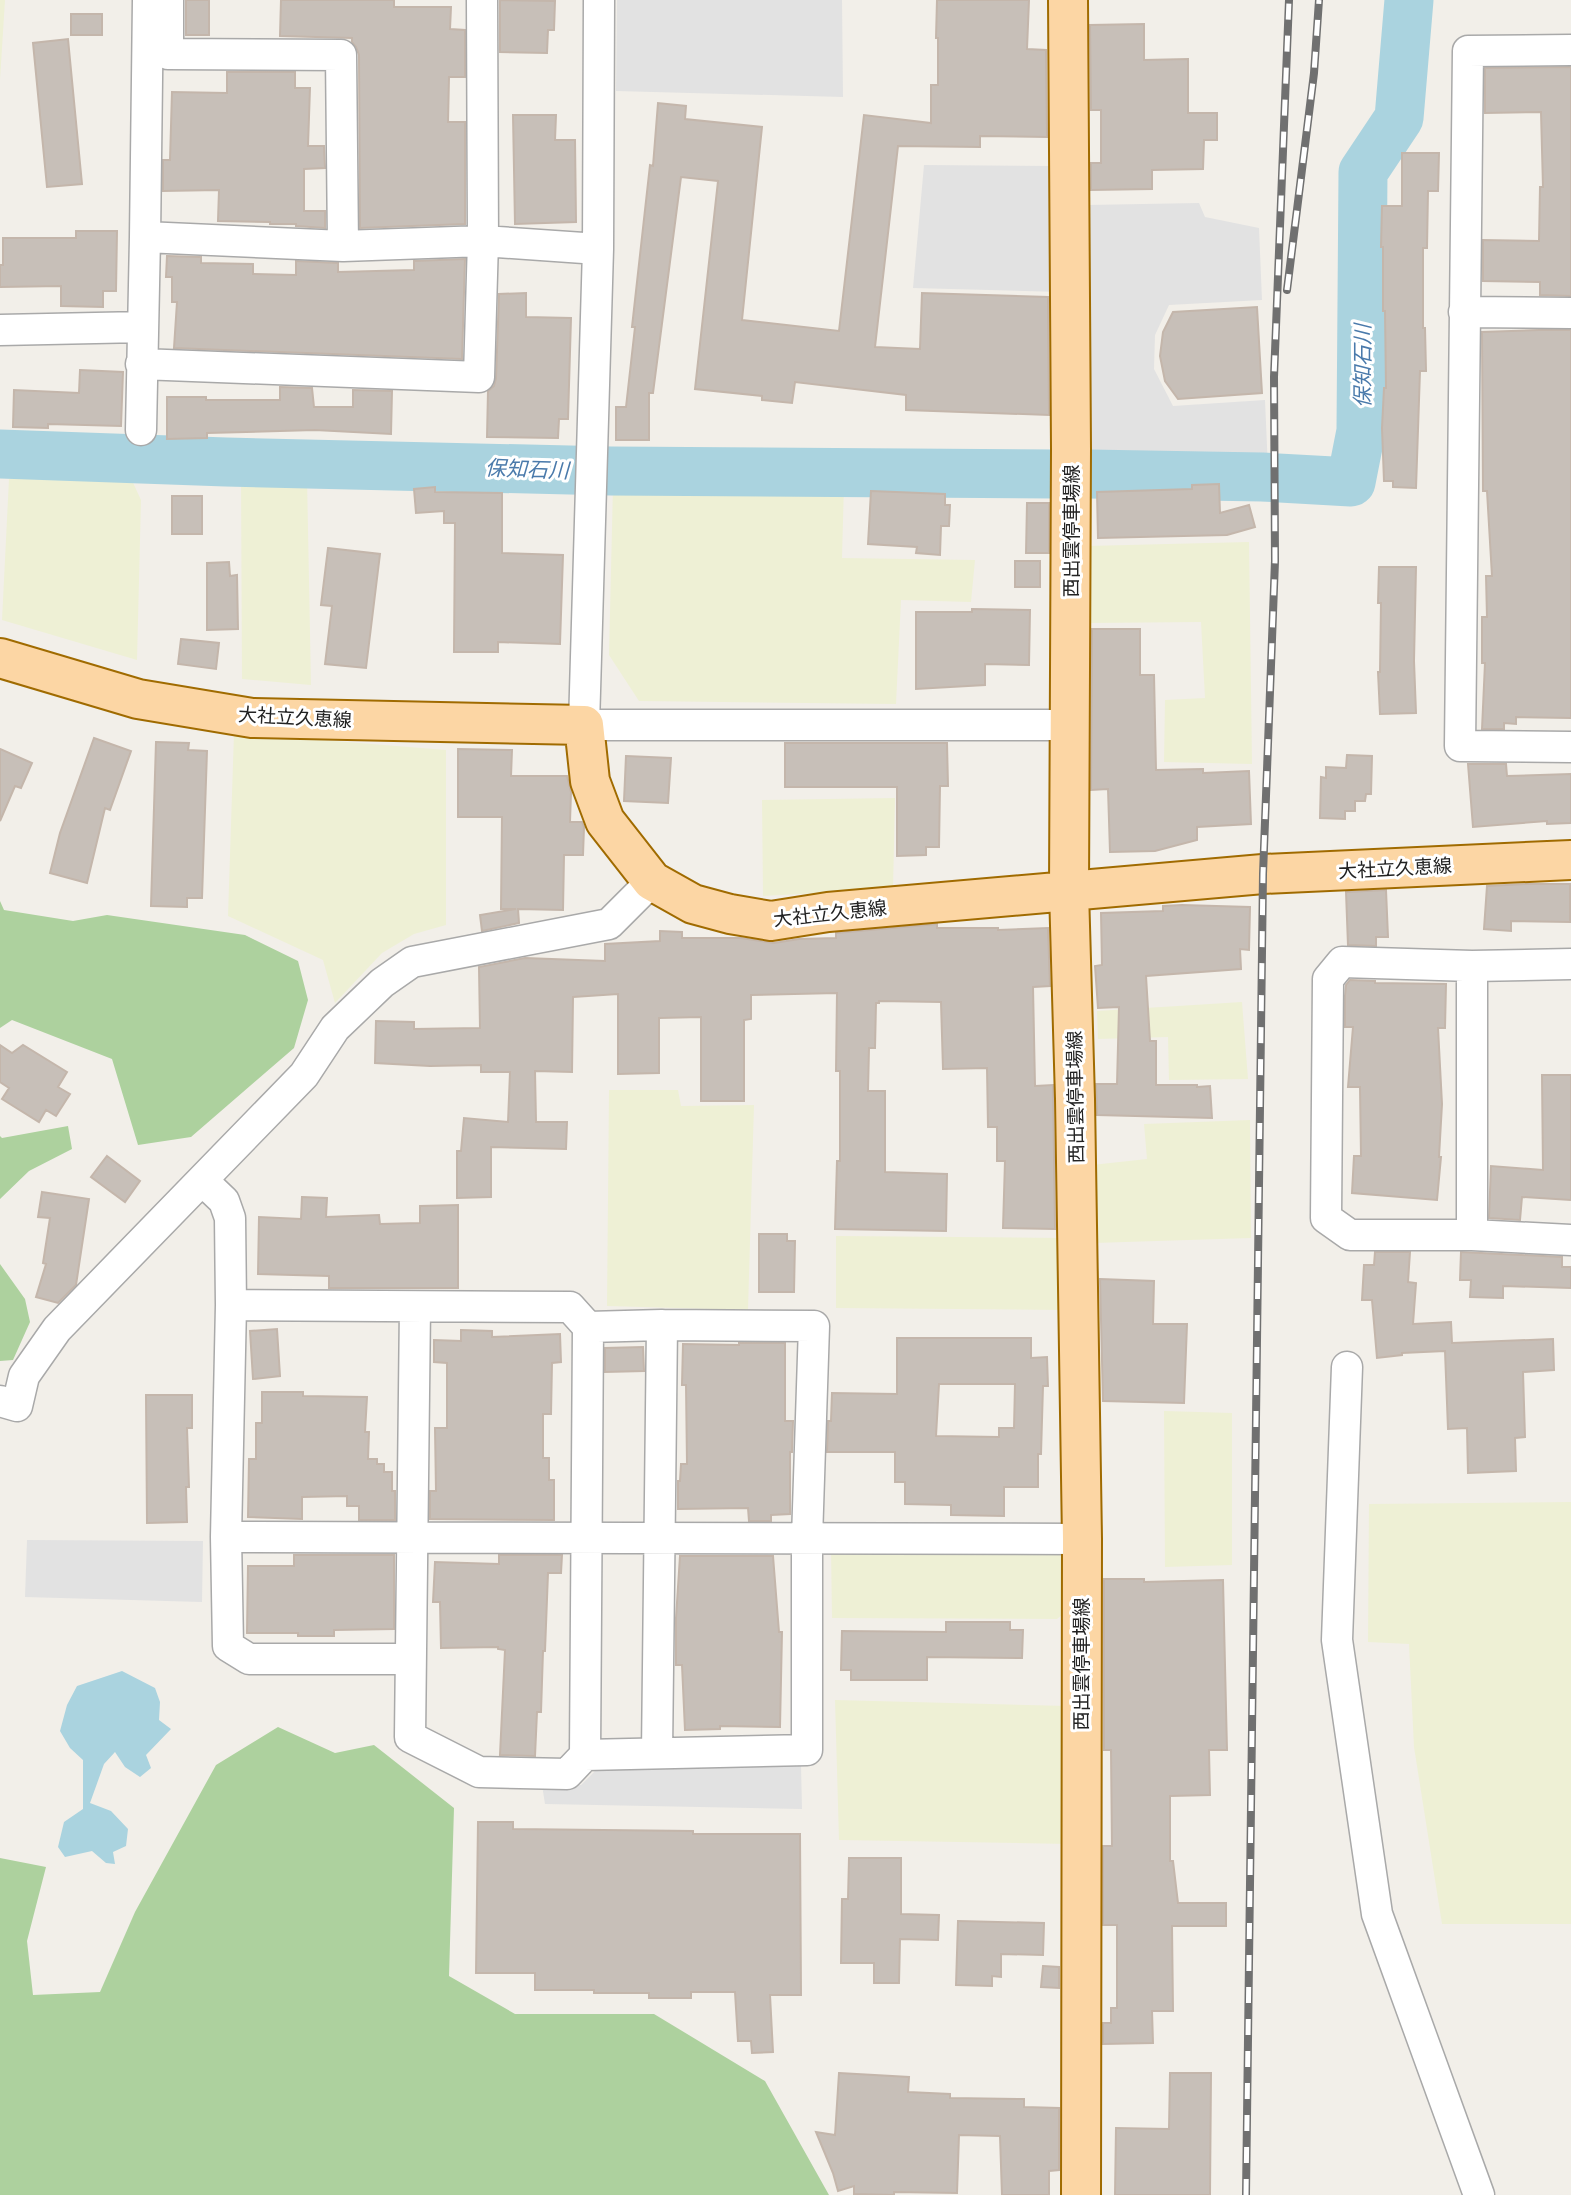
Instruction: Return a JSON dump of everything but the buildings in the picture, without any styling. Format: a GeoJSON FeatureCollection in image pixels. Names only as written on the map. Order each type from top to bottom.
{"type":"FeatureCollection","features":[{"type":"Feature","properties":{"kind":"main road","name":"西出雲停車場線"},"geometry":{"type":"LineString","coordinates":[[1068,0],[1071,435],[1069,891],[1076,1112],[1082,1539],[1081,2195]]}},
{"type":"Feature","properties":{"kind":"main road","name":"大社立久恵線"},"geometry":{"type":"LineString","coordinates":[[0,658],[138,699],[252,718],[584,724],[590,781],[605,821],[652,881],[693,904],[730,915],[771,921],[828,912],[1263,874],[1571,860]]}},
{"type":"Feature","properties":{"kind":"street"},"geometry":{"type":"LineString","coordinates":[[141,430],[148,0]]}},
{"type":"Feature","properties":{"kind":"street"},"geometry":{"type":"LineString","coordinates":[[168,0],[168,54],[341,55],[343,246]]}},
{"type":"Feature","properties":{"kind":"street"},"geometry":{"type":"LineString","coordinates":[[141,364],[479,377],[483,242],[482,0]]}},
{"type":"Feature","properties":{"kind":"street"},"geometry":{"type":"LineString","coordinates":[[599,0],[598,250],[584,724],[1069,726]]}},
{"type":"Feature","properties":{"kind":"street"},"geometry":{"type":"LineString","coordinates":[[1571,50],[1468,51],[1460,746],[1571,747]]}},
{"type":"Feature","properties":{"kind":"street"},"geometry":{"type":"LineString","coordinates":[[145,237],[343,246],[483,242],[598,250]]}},
{"type":"Feature","properties":{"kind":"street"},"geometry":{"type":"LineString","coordinates":[[1464,312],[1571,313]]}},
{"type":"Feature","properties":{"kind":"street"},"geometry":{"type":"LineString","coordinates":[[0,330],[143,327]]}},
{"type":"Feature","properties":{"kind":"street"},"geometry":{"type":"LineString","coordinates":[[0,1401],[17,1406],[24,1376],[57,1329],[303,1075],[335,1028],[382,983],[412,962],[609,924],[652,881]]}},
{"type":"Feature","properties":{"kind":"street"},"geometry":{"type":"LineString","coordinates":[[1571,964],[1472,966],[1342,962],[1328,979],[1326,1218],[1350,1235],[1472,1235],[1571,1240]]}},
{"type":"Feature","properties":{"kind":"street"},"geometry":{"type":"LineString","coordinates":[[1472,966],[1472,1235]]}},
{"type":"Feature","properties":{"kind":"street"},"geometry":{"type":"LineString","coordinates":[[202,1180],[223,1201],[230,1218],[226,1537],[228,1646],[249,1659],[410,1659]]}},
{"type":"Feature","properties":{"kind":"street"},"geometry":{"type":"LineString","coordinates":[[231,1305],[570,1307],[588,1327],[585,1755],[567,1774],[479,1772],[410,1737],[415,1307]]}},
{"type":"Feature","properties":{"kind":"street"},"geometry":{"type":"LineString","coordinates":[[657,1754],[662,1325]]}},
{"type":"Feature","properties":{"kind":"street"},"geometry":{"type":"LineString","coordinates":[[585,1755],[807,1750],[807,1539],[814,1326],[588,1327]]}},
{"type":"Feature","properties":{"kind":"street"},"geometry":{"type":"LineString","coordinates":[[1348,1367],[1337,1640],[1377,1914],[1479,2195]]}},
{"type":"Feature","properties":{"kind":"street"},"geometry":{"type":"LineString","coordinates":[[226,1537],[1082,1539]]}},
{"type":"Feature","properties":{"kind":"green space"},"geometry":{"type":"Polygon","coordinates":[[[0,0],[5,0],[0,80],[0,0]]]}},
{"type":"Feature","properties":{"kind":"green space"},"geometry":{"type":"Polygon","coordinates":[[[129,474],[141,500],[137,660],[2,620],[9,479],[129,474]]]}},
{"type":"Feature","properties":{"kind":"green space"},"geometry":{"type":"Polygon","coordinates":[[[307,477],[311,685],[242,679],[241,478],[307,477]]]}},
{"type":"Feature","properties":{"kind":"green space"},"geometry":{"type":"Polygon","coordinates":[[[844,484],[842,558],[975,560],[971,602],[901,600],[896,704],[639,701],[609,655],[613,486],[844,484]]]}},
{"type":"Feature","properties":{"kind":"green space"},"geometry":{"type":"Polygon","coordinates":[[[1249,542],[1252,764],[1164,762],[1165,700],[1205,698],[1201,622],[1087,623],[1087,546],[1249,542]]]}},
{"type":"Feature","properties":{"kind":"green space"},"geometry":{"type":"Polygon","coordinates":[[[234,733],[446,750],[446,925],[414,934],[382,953],[335,1003],[323,960],[228,916],[234,733]]]}},
{"type":"Feature","properties":{"kind":"green space"},"geometry":{"type":"Polygon","coordinates":[[[895,798],[893,889],[763,896],[762,800],[895,798]]]}},
{"type":"Feature","properties":{"kind":"green space"},"geometry":{"type":"Polygon","coordinates":[[[0,901],[4,910],[73,921],[107,915],[245,935],[298,961],[308,1000],[294,1048],[191,1137],[138,1145],[112,1059],[12,1020],[0,1028],[0,901]]]}},
{"type":"Feature","properties":{"kind":"green space"},"geometry":{"type":"Polygon","coordinates":[[[1242,1002],[1248,1079],[1169,1080],[1168,1037],[1098,1039],[1097,1011],[1242,1002]]]}},
{"type":"Feature","properties":{"kind":"green space"},"geometry":{"type":"Polygon","coordinates":[[[609,1090],[678,1090],[681,1106],[754,1105],[748,1310],[607,1306],[609,1090]]]}},
{"type":"Feature","properties":{"kind":"green space"},"geometry":{"type":"Polygon","coordinates":[[[1250,1120],[1251,1238],[1094,1243],[1092,1165],[1147,1159],[1144,1124],[1250,1120]]]}},
{"type":"Feature","properties":{"kind":"green space"},"geometry":{"type":"Polygon","coordinates":[[[68,1126],[72,1149],[29,1171],[0,1199],[0,1136],[2,1138],[68,1126]]]}},
{"type":"Feature","properties":{"kind":"green space"},"geometry":{"type":"Polygon","coordinates":[[[836,1236],[1061,1238],[1064,1310],[836,1308],[836,1236]]]}},
{"type":"Feature","properties":{"kind":"green space"},"geometry":{"type":"Polygon","coordinates":[[[0,1264],[25,1299],[30,1322],[13,1360],[0,1361],[0,1264]]]}},
{"type":"Feature","properties":{"kind":"green space"},"geometry":{"type":"Polygon","coordinates":[[[1164,1411],[1232,1413],[1232,1565],[1165,1567],[1164,1411]]]}},
{"type":"Feature","properties":{"kind":"green space"},"geometry":{"type":"Polygon","coordinates":[[[1571,1502],[1571,1924],[1442,1924],[1414,1747],[1409,1644],[1368,1642],[1369,1504],[1571,1502]]]}},
{"type":"Feature","properties":{"kind":"green space"},"geometry":{"type":"Polygon","coordinates":[[[1066,1547],[1068,1610],[1057,1619],[832,1618],[831,1548],[1066,1547]]]}},
{"type":"Feature","properties":{"kind":"green space"},"geometry":{"type":"Polygon","coordinates":[[[835,1700],[1069,1706],[1070,1844],[839,1840],[835,1700]]]}},
{"type":"Feature","properties":{"kind":"green space"},"geometry":{"type":"Polygon","coordinates":[[[278,1727],[335,1753],[374,1745],[454,1808],[449,1976],[515,2014],[654,2014],[765,2081],[829,2195],[0,2195],[0,1858],[46,1867],[27,1941],[33,1995],[100,1992],[135,1912],[216,1765],[278,1727]]]}},
{"type":"Feature","properties":{"kind":"shaded area"},"geometry":{"type":"Polygon","coordinates":[[[617,0],[842,0],[843,97],[616,91],[617,0]]]}},
{"type":"Feature","properties":{"kind":"shaded area"},"geometry":{"type":"Polygon","coordinates":[[[924,165],[1055,166],[1060,292],[913,288],[924,165]]]}},
{"type":"Feature","properties":{"kind":"shaded area"},"geometry":{"type":"Polygon","coordinates":[[[1199,203],[1205,217],[1259,228],[1262,300],[1169,305],[1155,335],[1154,369],[1173,406],[1265,400],[1268,469],[1089,465],[1087,205],[1199,203]]]}},
{"type":"Feature","properties":{"kind":"shaded area"},"geometry":{"type":"Polygon","coordinates":[[[27,1540],[203,1541],[202,1602],[25,1597],[27,1540]]]}},
{"type":"Feature","properties":{"kind":"shaded area"},"geometry":{"type":"Polygon","coordinates":[[[801,1765],[802,1809],[545,1804],[542,1785],[581,1785],[597,1769],[801,1765]]]}},
{"type":"Feature","properties":{"kind":"water"},"geometry":{"type":"Polygon","coordinates":[[[122,1671],[155,1688],[160,1702],[159,1720],[171,1729],[146,1755],[151,1768],[140,1777],[125,1767],[115,1752],[104,1764],[90,1803],[111,1811],[128,1829],[126,1846],[113,1852],[115,1864],[106,1863],[92,1851],[65,1857],[58,1847],[64,1822],[83,1809],[83,1760],[70,1748],[60,1731],[67,1705],[77,1686],[122,1671]]]}},
{"type":"Feature","properties":{"kind":"waterway","name":"保知石川"},"geometry":{"type":"LineString","coordinates":[[1089,474],[1262,477],[1351,482],[1361,431],[1363,172],[1399,118],[1409,0]]}},
{"type":"Feature","properties":{"kind":"waterway","name":"保知石川"},"geometry":{"type":"LineString","coordinates":[[0,454],[611,471],[1054,474]]}},
{"type":"Feature","properties":{"kind":"railway"},"geometry":{"type":"LineString","coordinates":[[1246,2195],[1263,874],[1275,561],[1274,377],[1289,0]]}},
{"type":"Feature","properties":{"kind":"railway"},"geometry":{"type":"LineString","coordinates":[[1287,290],[1314,73],[1319,0]]}}]}
